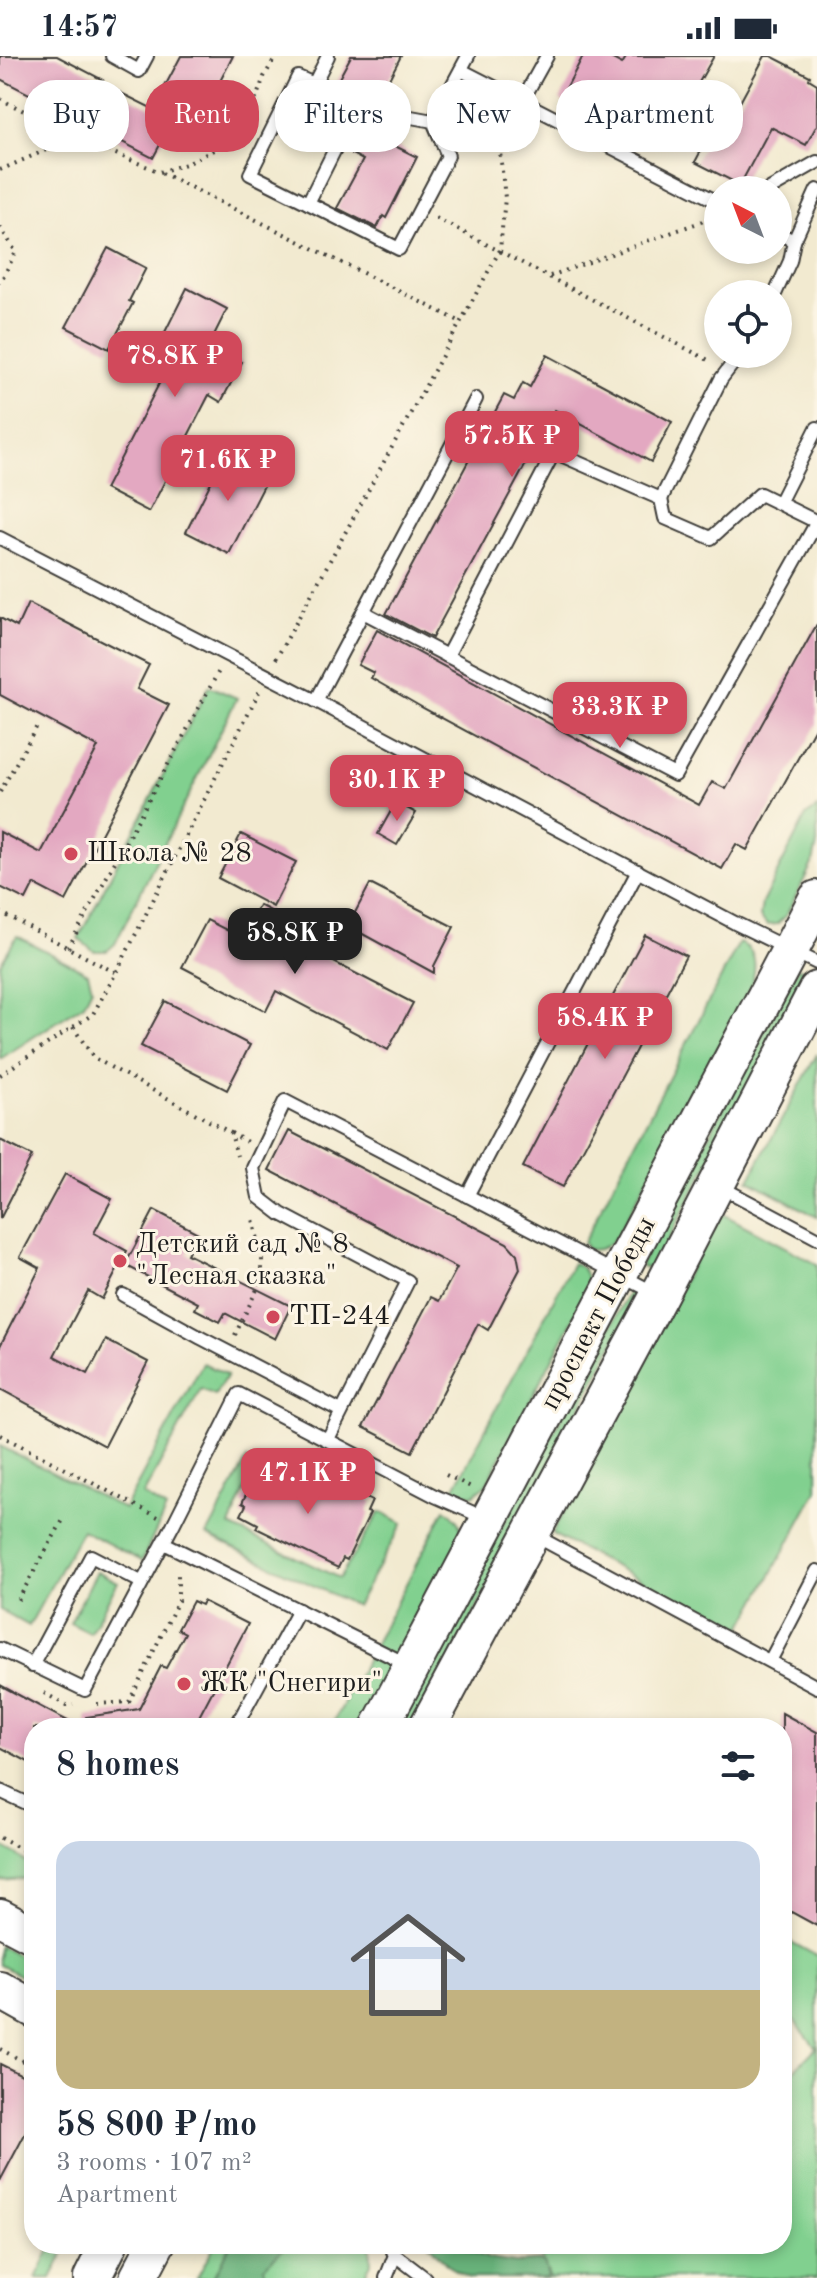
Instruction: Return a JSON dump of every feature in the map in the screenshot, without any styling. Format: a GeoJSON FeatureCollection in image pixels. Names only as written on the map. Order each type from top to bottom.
{"type":"FeatureCollection","features":[{"type":"Feature","properties":{"kind":"main road","name":"проспект Победы"},"geometry":{"type":"LineString","coordinates":[[384,1718],[484,1506],[804,957],[817,899]]}},
{"type":"Feature","properties":{"kind":"main road","name":"проспект Победы"},"geometry":{"type":"LineString","coordinates":[[432,1718],[659,1295],[817,990]]}},
{"type":"Feature","properties":{"kind":"main road"},"geometry":{"type":"LineString","coordinates":[[0,1917],[24,1930]]}},
{"type":"Feature","properties":{"kind":"main road"},"geometry":{"type":"LineString","coordinates":[[0,1990],[24,2003]]}},
{"type":"Feature","properties":{"kind":"main road"},"geometry":{"type":"LineString","coordinates":[[92,2278],[104,2254]]}},
{"type":"Feature","properties":{"kind":"main road"},"geometry":{"type":"LineString","coordinates":[[138,2278],[151,2254]]}},
{"type":"Feature","properties":{"kind":"lane"},"geometry":{"type":"LineString","coordinates":[[112,56],[139,71],[147,56]]}},
{"type":"Feature","properties":{"kind":"lane"},"geometry":{"type":"LineString","coordinates":[[316,80],[328,56]]}},
{"type":"Feature","properties":{"kind":"lane"},"geometry":{"type":"LineString","coordinates":[[456,80],[468,56]]}},
{"type":"Feature","properties":{"kind":"lane"},"geometry":{"type":"LineString","coordinates":[[534,80],[547,56]]}},
{"type":"Feature","properties":{"kind":"lane"},"geometry":{"type":"LineString","coordinates":[[461,70],[480,80]]}},
{"type":"Feature","properties":{"kind":"lane"},"geometry":{"type":"LineString","coordinates":[[540,110],[704,195]]}},
{"type":"Feature","properties":{"kind":"lane"},"geometry":{"type":"LineString","coordinates":[[275,123],[250,174],[399,249],[448,156],[446,152]]}},
{"type":"Feature","properties":{"kind":"lane"},"geometry":{"type":"LineString","coordinates":[[308,203],[334,152]]}},
{"type":"Feature","properties":{"kind":"lane"},"geometry":{"type":"LineString","coordinates":[[792,176],[817,162]]}},
{"type":"Feature","properties":{"kind":"lane"},"geometry":{"type":"LineString","coordinates":[[781,280],[794,241],[817,190]]}},
{"type":"Feature","properties":{"kind":"lane"},"geometry":{"type":"LineString","coordinates":[[363,612],[675,775],[817,522],[760,494],[711,538],[665,518],[661,499],[728,370]]}},
{"type":"Feature","properties":{"kind":"lane"},"geometry":{"type":"LineString","coordinates":[[316,701],[476,399]]}},
{"type":"Feature","properties":{"kind":"lane"},"geometry":{"type":"LineString","coordinates":[[779,503],[817,428]]}},
{"type":"Feature","properties":{"kind":"lane"},"geometry":{"type":"LineString","coordinates":[[447,656],[554,452],[661,499]]}},
{"type":"Feature","properties":{"kind":"lane"},"geometry":{"type":"LineString","coordinates":[[0,538],[804,957]]}},
{"type":"Feature","properties":{"kind":"lane"},"geometry":{"type":"LineString","coordinates":[[467,1196],[638,871]]}},
{"type":"Feature","properties":{"kind":"lane"},"geometry":{"type":"LineString","coordinates":[[328,1439],[408,1281],[281,1214],[259,1197],[253,1168],[285,1101],[659,1295]]}},
{"type":"Feature","properties":{"kind":"lane"},"geometry":{"type":"LineString","coordinates":[[716,1185],[817,1238]]}},
{"type":"Feature","properties":{"kind":"lane"},"geometry":{"type":"LineString","coordinates":[[123,1295],[341,1411]]}},
{"type":"Feature","properties":{"kind":"lane"},"geometry":{"type":"LineString","coordinates":[[0,1649],[85,1690],[239,1394],[435,1496],[484,1506]]}},
{"type":"Feature","properties":{"kind":"lane"},"geometry":{"type":"LineString","coordinates":[[532,1533],[817,1687]]}},
{"type":"Feature","properties":{"kind":"lane"},"geometry":{"type":"LineString","coordinates":[[164,1543],[411,1666]]}},
{"type":"Feature","properties":{"kind":"lane"},"geometry":{"type":"LineString","coordinates":[[32,1666],[91,1556],[141,1582]]}},
{"type":"Feature","properties":{"kind":"lane"},"geometry":{"type":"LineString","coordinates":[[770,1661],[817,1571]]}},
{"type":"Feature","properties":{"kind":"lane"},"geometry":{"type":"LineString","coordinates":[[240,1718],[299,1610]]}},
{"type":"Feature","properties":{"kind":"lane"},"geometry":{"type":"LineString","coordinates":[[0,1791],[24,1802]]}},
{"type":"Feature","properties":{"kind":"lane"},"geometry":{"type":"LineString","coordinates":[[386,2278],[391,2254]]}},
{"type":"Feature","properties":{"kind":"lane"},"geometry":{"type":"LineString","coordinates":[[397,2254],[425,2278]]}},
{"type":"Feature","properties":{"kind":"path"},"geometry":{"type":"LineString","coordinates":[[160,172],[189,163],[243,134],[264,77],[276,56]]}},
{"type":"Feature","properties":{"kind":"path"},"geometry":{"type":"LineString","coordinates":[[0,99],[24,111]]}},
{"type":"Feature","properties":{"kind":"path"},"geometry":{"type":"LineString","coordinates":[[0,170],[41,152]]}},
{"type":"Feature","properties":{"kind":"path"},"geometry":{"type":"LineString","coordinates":[[112,152],[243,212],[461,322]]}},
{"type":"Feature","properties":{"kind":"path"},"geometry":{"type":"LineString","coordinates":[[0,1075],[93,1014],[116,973],[267,677],[500,250],[505,198],[500,152]]}},
{"type":"Feature","properties":{"kind":"path"},"geometry":{"type":"LineString","coordinates":[[420,210],[728,370]]}},
{"type":"Feature","properties":{"kind":"path"},"geometry":{"type":"LineString","coordinates":[[550,276],[704,221]]}},
{"type":"Feature","properties":{"kind":"path"},"geometry":{"type":"LineString","coordinates":[[0,227],[16,252],[0,283]]}},
{"type":"Feature","properties":{"kind":"path"},"geometry":{"type":"LineString","coordinates":[[68,948],[227,656]]}},
{"type":"Feature","properties":{"kind":"path"},"geometry":{"type":"LineString","coordinates":[[0,792],[37,726]]}},
{"type":"Feature","properties":{"kind":"path"},"geometry":{"type":"LineString","coordinates":[[0,912],[116,973]]}},
{"type":"Feature","properties":{"kind":"path"},"geometry":{"type":"LineString","coordinates":[[73,1027],[94,1058],[231,1133],[239,1164]]}},
{"type":"Feature","properties":{"kind":"path"},"geometry":{"type":"LineString","coordinates":[[226,1352],[262,1279],[262,1256],[250,1210]]}},
{"type":"Feature","properties":{"kind":"path"},"geometry":{"type":"LineString","coordinates":[[0,1435],[173,1525]]}},
{"type":"Feature","properties":{"kind":"path"},"geometry":{"type":"LineString","coordinates":[[446,1475],[484,1506]]}},
{"type":"Feature","properties":{"kind":"path"},"geometry":{"type":"LineString","coordinates":[[18,1600],[63,1520]]}},
{"type":"Feature","properties":{"kind":"path"},"geometry":{"type":"LineString","coordinates":[[0,1838],[24,1851]]}},
{"type":"Feature","properties":{"kind":"path"},"geometry":{"type":"LineString","coordinates":[[0,2049],[24,2062]]}},
{"type":"Feature","properties":{"kind":"green space"},"geometry":{"type":"Polygon","coordinates":[[[209,686],[237,698],[115,944],[107,951],[94,951],[78,939],[209,686]]]}},
{"type":"Feature","properties":{"kind":"green space"},"geometry":{"type":"Polygon","coordinates":[[[817,808],[817,844],[813,862],[786,916],[777,924],[767,925],[760,917],[762,903],[806,816],[817,808]]]}},
{"type":"Feature","properties":{"kind":"green space"},"geometry":{"type":"Polygon","coordinates":[[[17,936],[88,973],[92,988],[84,1004],[0,1059],[0,964],[17,936]]]}},
{"type":"Feature","properties":{"kind":"green space"},"geometry":{"type":"Polygon","coordinates":[[[739,943],[753,956],[754,975],[750,988],[618,1234],[605,1247],[587,1249],[583,1243],[739,943]]]}},
{"type":"Feature","properties":{"kind":"green space"},"geometry":{"type":"Polygon","coordinates":[[[798,968],[808,976],[653,1268],[643,1267],[641,1263],[798,968]]]}},
{"type":"Feature","properties":{"kind":"green space"},"geometry":{"type":"Polygon","coordinates":[[[817,1054],[817,1217],[749,1180],[817,1054]]]}},
{"type":"Feature","properties":{"kind":"green space"},"geometry":{"type":"Polygon","coordinates":[[[719,1212],[817,1264],[817,1491],[740,1631],[552,1534],[719,1212]]]}},
{"type":"Feature","properties":{"kind":"green space"},"geometry":{"type":"Polygon","coordinates":[[[573,1263],[584,1270],[588,1291],[486,1485],[473,1495],[454,1489],[573,1263]]]}},
{"type":"Feature","properties":{"kind":"green space"},"geometry":{"type":"Polygon","coordinates":[[[631,1289],[638,1296],[420,1718],[398,1718],[631,1289]]]}},
{"type":"Feature","properties":{"kind":"green space"},"geometry":{"type":"Polygon","coordinates":[[[203,1363],[227,1375],[215,1395],[201,1389],[143,1495],[166,1509],[142,1561],[82,1530],[29,1626],[0,1610],[0,1446],[124,1509],[203,1363]]]}},
{"type":"Feature","properties":{"kind":"green space"},"geometry":{"type":"Polygon","coordinates":[[[247,1459],[255,1466],[230,1526],[339,1578],[380,1512],[403,1523],[356,1606],[207,1535],[247,1459]]]}},
{"type":"Feature","properties":{"kind":"green space"},"geometry":{"type":"Polygon","coordinates":[[[445,1509],[458,1522],[462,1539],[367,1718],[336,1718],[445,1509]]]}},
{"type":"Feature","properties":{"kind":"green space"},"geometry":{"type":"Polygon","coordinates":[[[97,1571],[118,1582],[90,1633],[70,1623],[97,1571]]]}},
{"type":"Feature","properties":{"kind":"green space"},"geometry":{"type":"Polygon","coordinates":[[[0,1846],[24,1861],[24,1878],[0,1880],[0,1846]]]}},
{"type":"Feature","properties":{"kind":"green space"},"geometry":{"type":"Polygon","coordinates":[[[792,1942],[817,1956],[817,2278],[550,2278],[539,2254],[792,2254],[792,2072],[816,2048],[792,2018],[792,1942]]]}},
{"type":"Feature","properties":{"kind":"green space"},"geometry":{"type":"Polygon","coordinates":[[[0,1946],[24,1959],[24,1978],[0,1965],[0,1946]]]}},
{"type":"Feature","properties":{"kind":"green space"},"geometry":{"type":"Polygon","coordinates":[[[48,2254],[64,2254],[51,2278],[36,2278],[48,2254]]]}},
{"type":"Feature","properties":{"kind":"green space"},"geometry":{"type":"Polygon","coordinates":[[[210,2254],[226,2254],[212,2278],[197,2278],[210,2254]]]}},
{"type":"Feature","properties":{"kind":"green space"},"geometry":{"type":"Polygon","coordinates":[[[226,2254],[278,2254],[264,2267],[264,2278],[212,2278],[226,2254]]]}},
{"type":"Feature","properties":{"kind":"green space"},"geometry":{"type":"Polygon","coordinates":[[[277,2254],[371,2254],[371,2263],[363,2278],[264,2278],[264,2267],[277,2254]]]}},
{"type":"Feature","properties":{"kind":"green space"},"geometry":{"type":"Polygon","coordinates":[[[438,2254],[477,2254],[516,2263],[541,2261],[548,2278],[469,2278],[448,2266],[438,2254]]]}},
{"type":"Feature","properties":{"kind":"building"},"geometry":{"type":"Polygon","coordinates":[[[0,56],[57,56],[103,80],[24,80],[24,91],[0,79],[0,56]]]}},
{"type":"Feature","properties":{"kind":"building"},"geometry":{"type":"Polygon","coordinates":[[[181,56],[233,56],[221,80],[168,80],[181,56]]]}},
{"type":"Feature","properties":{"kind":"building"},"geometry":{"type":"Polygon","coordinates":[[[351,56],[401,56],[388,80],[338,80],[351,56]]]}},
{"type":"Feature","properties":{"kind":"building"},"geometry":{"type":"Polygon","coordinates":[[[583,56],[607,56],[622,64],[627,56],[714,56],[700,80],[570,80],[583,56]]]}},
{"type":"Feature","properties":{"kind":"building"},"geometry":{"type":"Polygon","coordinates":[[[765,56],[771,56],[810,76],[809,79],[817,84],[817,125],[806,145],[771,127],[745,176],[722,176],[695,162],[700,152],[743,152],[743,97],[765,56]]]}},
{"type":"Feature","properties":{"kind":"building"},"geometry":{"type":"Polygon","coordinates":[[[129,97],[145,105],[145,152],[156,152],[153,158],[129,146],[129,97]]]}},
{"type":"Feature","properties":{"kind":"building"},"geometry":{"type":"Polygon","coordinates":[[[407,152],[417,157],[386,218],[383,216],[377,228],[337,208],[363,160],[352,154],[407,152]]]}},
{"type":"Feature","properties":{"kind":"building"},"geometry":{"type":"Polygon","coordinates":[[[108,248],[146,268],[129,301],[133,303],[109,349],[66,327],[108,248]]]}},
{"type":"Feature","properties":{"kind":"building"},"geometry":{"type":"Polygon","coordinates":[[[187,288],[227,309],[209,345],[242,362],[221,402],[209,395],[149,512],[105,489],[162,378],[146,370],[187,288]]]}},
{"type":"Feature","properties":{"kind":"building"},"geometry":{"type":"Polygon","coordinates":[[[547,355],[672,422],[651,462],[555,410],[432,638],[386,614],[504,395],[514,400],[523,383],[530,387],[547,355]]]}},
{"type":"Feature","properties":{"kind":"building"},"geometry":{"type":"Polygon","coordinates":[[[226,452],[270,474],[229,554],[186,532],[226,452]]]}},
{"type":"Feature","properties":{"kind":"building"},"geometry":{"type":"Polygon","coordinates":[[[28,603],[149,665],[137,689],[169,705],[66,901],[34,884],[26,900],[0,887],[0,832],[41,853],[98,747],[0,695],[0,618],[17,627],[28,603]]]}},
{"type":"Feature","properties":{"kind":"building"},"geometry":{"type":"Polygon","coordinates":[[[817,624],[817,724],[747,850],[736,844],[722,869],[423,708],[371,678],[374,673],[358,665],[377,630],[699,805],[712,782],[726,789],[817,624]]]}},
{"type":"Feature","properties":{"kind":"building"},"geometry":{"type":"Polygon","coordinates":[[[396,802],[416,813],[397,845],[378,834],[396,802]]]}},
{"type":"Feature","properties":{"kind":"building"},"geometry":{"type":"Polygon","coordinates":[[[241,834],[296,862],[273,907],[218,878],[241,834]]]}},
{"type":"Feature","properties":{"kind":"building"},"geometry":{"type":"Polygon","coordinates":[[[370,884],[454,927],[434,966],[434,973],[348,926],[370,884]]]}},
{"type":"Feature","properties":{"kind":"building"},"geometry":{"type":"Polygon","coordinates":[[[259,905],[307,930],[299,944],[413,1003],[388,1050],[276,991],[266,1011],[182,967],[207,920],[242,938],[259,905]]]}},
{"type":"Feature","properties":{"kind":"building"},"geometry":{"type":"Polygon","coordinates":[[[645,935],[686,956],[563,1187],[523,1167],[645,935]]]}},
{"type":"Feature","properties":{"kind":"building"},"geometry":{"type":"Polygon","coordinates":[[[165,1001],[250,1045],[227,1090],[141,1046],[165,1001]]]}},
{"type":"Feature","properties":{"kind":"building"},"geometry":{"type":"Polygon","coordinates":[[[289,1131],[507,1243],[517,1254],[520,1269],[488,1330],[478,1324],[412,1452],[363,1427],[431,1297],[439,1301],[457,1268],[269,1170],[289,1131]]]}},
{"type":"Feature","properties":{"kind":"building"},"geometry":{"type":"Polygon","coordinates":[[[0,1140],[32,1156],[0,1219],[0,1140]]]}},
{"type":"Feature","properties":{"kind":"building"},"geometry":{"type":"Polygon","coordinates":[[[65,1174],[112,1199],[94,1233],[127,1251],[102,1299],[88,1291],[54,1356],[88,1374],[106,1340],[148,1362],[105,1446],[0,1389],[0,1346],[40,1268],[20,1257],[65,1174]]]}},
{"type":"Feature","properties":{"kind":"building"},"geometry":{"type":"Polygon","coordinates":[[[154,1210],[198,1233],[187,1254],[291,1306],[275,1339],[225,1313],[220,1322],[195,1309],[198,1303],[125,1265],[154,1210]]]}},
{"type":"Feature","properties":{"kind":"building"},"geometry":{"type":"Polygon","coordinates":[[[258,1468],[304,1491],[309,1481],[325,1489],[330,1480],[372,1501],[367,1512],[370,1513],[347,1560],[343,1558],[338,1568],[256,1528],[258,1524],[241,1515],[246,1505],[242,1503],[258,1468]]]}},
{"type":"Feature","properties":{"kind":"building","name":"ЖК \"Снегири\""},"geometry":{"type":"Polygon","coordinates":[[[193,1601],[201,1605],[203,1601],[248,1624],[198,1718],[86,1718],[139,1709],[161,1666],[166,1668],[185,1633],[178,1629],[193,1601]]]}},
{"type":"Feature","properties":{"kind":"building"},"geometry":{"type":"Polygon","coordinates":[[[0,1685],[62,1718],[24,1718],[24,1760],[0,1747],[0,1685]]]}},
{"type":"Feature","properties":{"kind":"building"},"geometry":{"type":"Polygon","coordinates":[[[792,1718],[817,1732],[817,1926],[792,1912],[792,1718]]]}},
{"type":"Feature","properties":{"kind":"building"},"geometry":{"type":"Polygon","coordinates":[[[0,2064],[24,2076],[24,2136],[0,2181],[0,2064]]]}},
{"type":"Feature","properties":{"kind":"place","name":"Школа № 28"},"geometry":{"type":"Point","coordinates":[71,854]}},
{"type":"Feature","properties":{"kind":"place","name":"Детский сад № 8 \"Лесная сказка\""},"geometry":{"type":"Point","coordinates":[120,1261]}},
{"type":"Feature","properties":{"kind":"place","name":"ТП-244"},"geometry":{"type":"Point","coordinates":[273,1317]}},
{"type":"Feature","properties":{"kind":"place","name":"ЖК \"Снегири\""},"geometry":{"type":"Point","coordinates":[184,1684]}}]}
